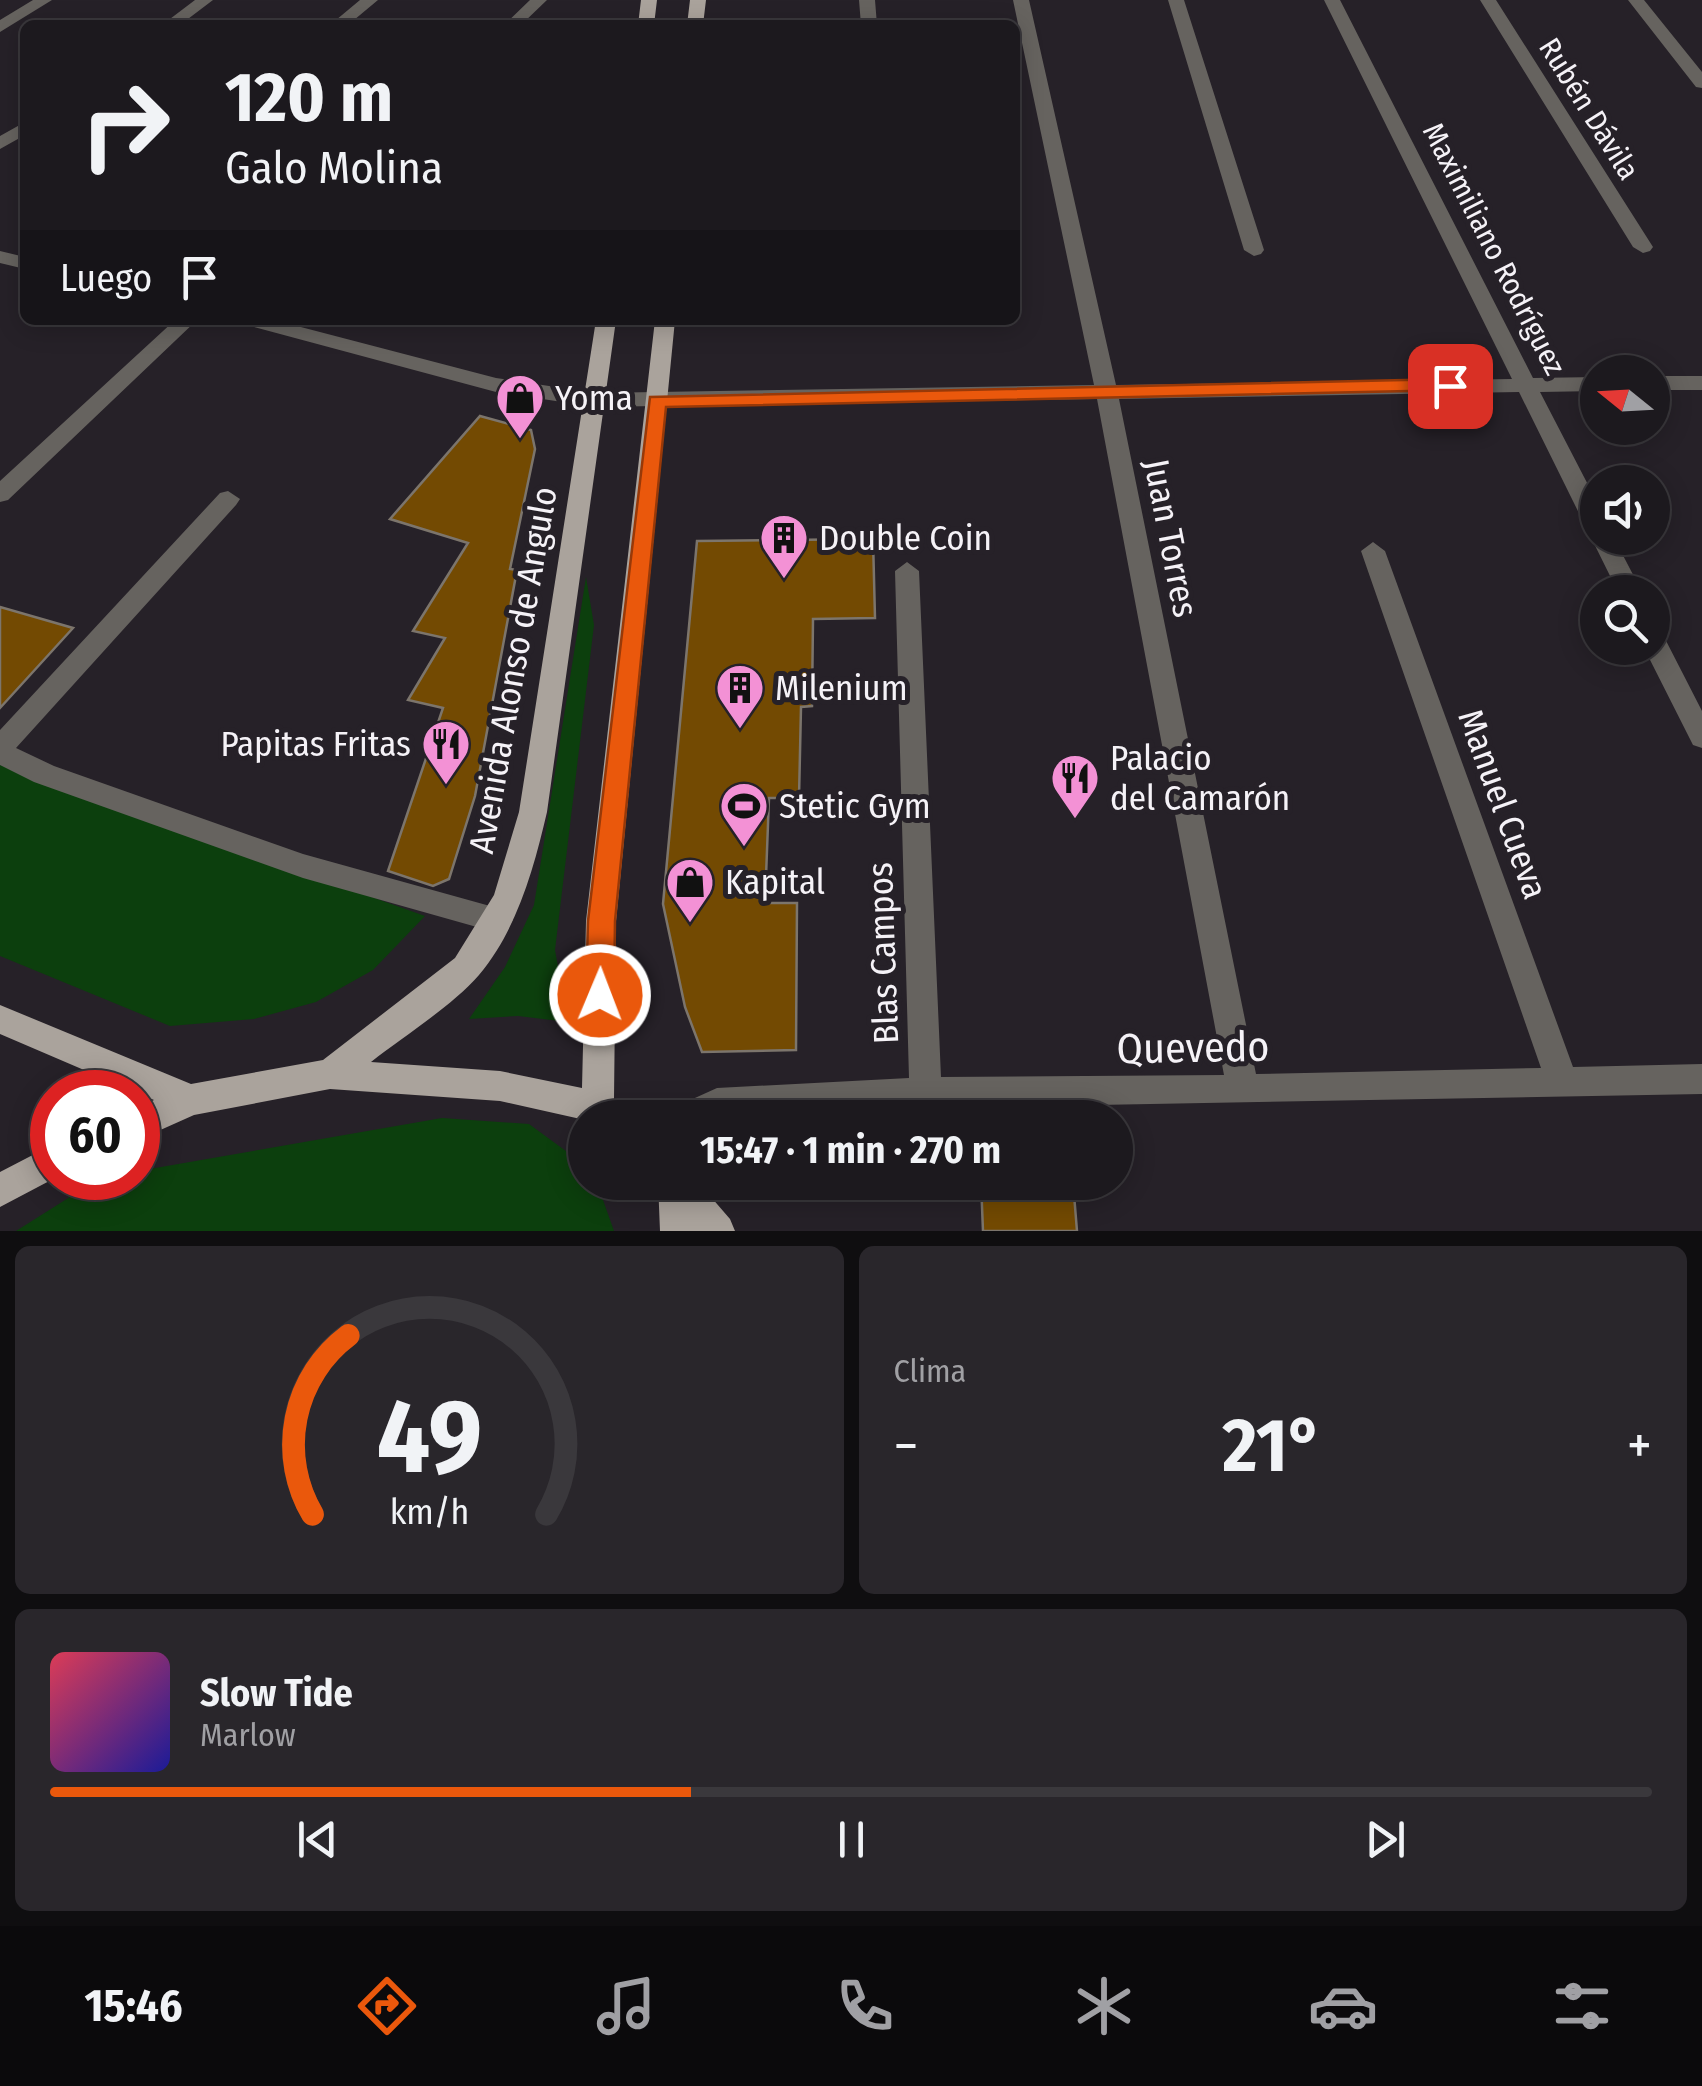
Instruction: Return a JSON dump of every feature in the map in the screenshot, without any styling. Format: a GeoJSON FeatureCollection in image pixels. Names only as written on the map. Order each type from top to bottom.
{"type":"FeatureCollection","features":[{"type":"Feature","properties":{"kind":"main road","name":"Avenida Alonso de Angulo"},"geometry":{"type":"LineString","coordinates":[[330,1074],[466,968],[484,947],[520,867],[533,812],[605,325]]}},
{"type":"Feature","properties":{"kind":"main road"},"geometry":{"type":"LineString","coordinates":[[605,1100],[601,921],[665,325]]}},
{"type":"Feature","properties":{"kind":"main road"},"geometry":{"type":"LineString","coordinates":[[0,1019],[191,1100]]}},
{"type":"Feature","properties":{"kind":"main road"},"geometry":{"type":"LineString","coordinates":[[160,1114],[191,1100],[330,1074],[500,1086],[568,1103]]}},
{"type":"Feature","properties":{"kind":"main road"},"geometry":{"type":"LineString","coordinates":[[0,1190],[30,1173]]}},
{"type":"Feature","properties":{"kind":"main road"},"geometry":{"type":"LineString","coordinates":[[676,1200],[678,1231]]}},
{"type":"Feature","properties":{"kind":"main road"},"geometry":{"type":"LineString","coordinates":[[690,1200],[718,1231]]}},
{"type":"Feature","properties":{"kind":"street"},"geometry":{"type":"LineString","coordinates":[[0,28],[44,0]]}},
{"type":"Feature","properties":{"kind":"street"},"geometry":{"type":"LineString","coordinates":[[177,20],[206,0]]}},
{"type":"Feature","properties":{"kind":"street"},"geometry":{"type":"LineString","coordinates":[[344,20],[370,0]]}},
{"type":"Feature","properties":{"kind":"street"},"geometry":{"type":"LineString","coordinates":[[517,20],[539,0]]}},
{"type":"Feature","properties":{"kind":"street","name":"Juan Torres"},"geometry":{"type":"LineString","coordinates":[[1021,0],[1106,390],[1244,1090]]}},
{"type":"Feature","properties":{"kind":"street"},"geometry":{"type":"LineString","coordinates":[[1176,0],[1254,250]]}},
{"type":"Feature","properties":{"kind":"street","name":"Maximiliano Rodríguez"},"geometry":{"type":"LineString","coordinates":[[1332,0],[1580,492]]}},
{"type":"Feature","properties":{"kind":"street","name":"Rubén Dávila"},"geometry":{"type":"LineString","coordinates":[[1488,0],[1643,247]]}},
{"type":"Feature","properties":{"kind":"street"},"geometry":{"type":"LineString","coordinates":[[1636,0],[1702,83]]}},
{"type":"Feature","properties":{"kind":"street"},"geometry":{"type":"LineString","coordinates":[[0,494],[182,325]]}},
{"type":"Feature","properties":{"kind":"street"},"geometry":{"type":"LineString","coordinates":[[269,325],[496,385],[595,400],[1580,384]]}},
{"type":"Feature","properties":{"kind":"street"},"geometry":{"type":"LineString","coordinates":[[1670,383],[1702,383]]}},
{"type":"Feature","properties":{"kind":"street"},"geometry":{"type":"LineString","coordinates":[[228,500],[0,750],[44,774],[302,866],[498,920]]}},
{"type":"Feature","properties":{"kind":"street","name":"Manuel Cueva"},"geometry":{"type":"LineString","coordinates":[[1373,551],[1562,1082]]}},
{"type":"Feature","properties":{"kind":"street","name":"Blas Campos"},"geometry":{"type":"LineString","coordinates":[[906,571],[926,1093]]}},
{"type":"Feature","properties":{"kind":"street"},"geometry":{"type":"LineString","coordinates":[[1666,665],[1702,737]]}},
{"type":"Feature","properties":{"kind":"street","name":"Quevedo"},"geometry":{"type":"LineString","coordinates":[[793,1100],[926,1093],[1702,1079]]}},
{"type":"Feature","properties":{"kind":"green space"},"geometry":{"type":"Polygon","coordinates":[[[586,577],[594,625],[555,950],[568,1022],[518,1016],[469,1019],[505,967],[534,905],[586,577]]]}},
{"type":"Feature","properties":{"kind":"green space"},"geometry":{"type":"Polygon","coordinates":[[[0,765],[425,916],[373,970],[316,1002],[254,1019],[170,1026],[0,956],[0,765]]]}},
{"type":"Feature","properties":{"kind":"green space"},"geometry":{"type":"Polygon","coordinates":[[[442,1118],[529,1124],[568,1153],[568,1200],[603,1200],[614,1231],[16,1231],[65,1200],[160,1200],[160,1167],[442,1118]]]}},
{"type":"Feature","properties":{"kind":"building"},"geometry":{"type":"Polygon","coordinates":[[[480,416],[531,430],[535,449],[510,569],[517,570],[475,796],[449,879],[433,886],[388,871],[443,708],[408,700],[445,638],[413,631],[468,543],[390,519],[480,416]]]}},
{"type":"Feature","properties":{"kind":"building"},"geometry":{"type":"Polygon","coordinates":[[[873,539],[875,618],[813,619],[812,706],[801,707],[799,798],[769,798],[765,903],[797,903],[796,1050],[702,1052],[685,1007],[663,904],[697,541],[873,539]]]}},
{"type":"Feature","properties":{"kind":"building"},"geometry":{"type":"Polygon","coordinates":[[[0,607],[73,628],[0,708],[0,607]]]}},
{"type":"Feature","properties":{"kind":"building"},"geometry":{"type":"Polygon","coordinates":[[[982,1200],[1074,1200],[1077,1231],[983,1231],[982,1200]]]}},
{"type":"Feature","properties":{"kind":"place","name":"Yoma"},"geometry":{"type":"Point","coordinates":[520,440]}},
{"type":"Feature","properties":{"kind":"place","name":"Double Coin"},"geometry":{"type":"Point","coordinates":[784,580]}},
{"type":"Feature","properties":{"kind":"place","name":"Milenium"},"geometry":{"type":"Point","coordinates":[740,730]}},
{"type":"Feature","properties":{"kind":"place","name":"Papitas Fritas"},"geometry":{"type":"Point","coordinates":[446,786]}},
{"type":"Feature","properties":{"kind":"place","name":"Palacio del Camarón"},"geometry":{"type":"Point","coordinates":[1075,820]}},
{"type":"Feature","properties":{"kind":"place","name":"Stetic Gym"},"geometry":{"type":"Point","coordinates":[744,848]}},
{"type":"Feature","properties":{"kind":"place","name":"Kapital"},"geometry":{"type":"Point","coordinates":[690,924]}},
{"type":"Feature","properties":{"kind":"route"},"geometry":{"type":"LineString","coordinates":[[600,995],[601,921],[657,401],[1450,386]]}}]}
